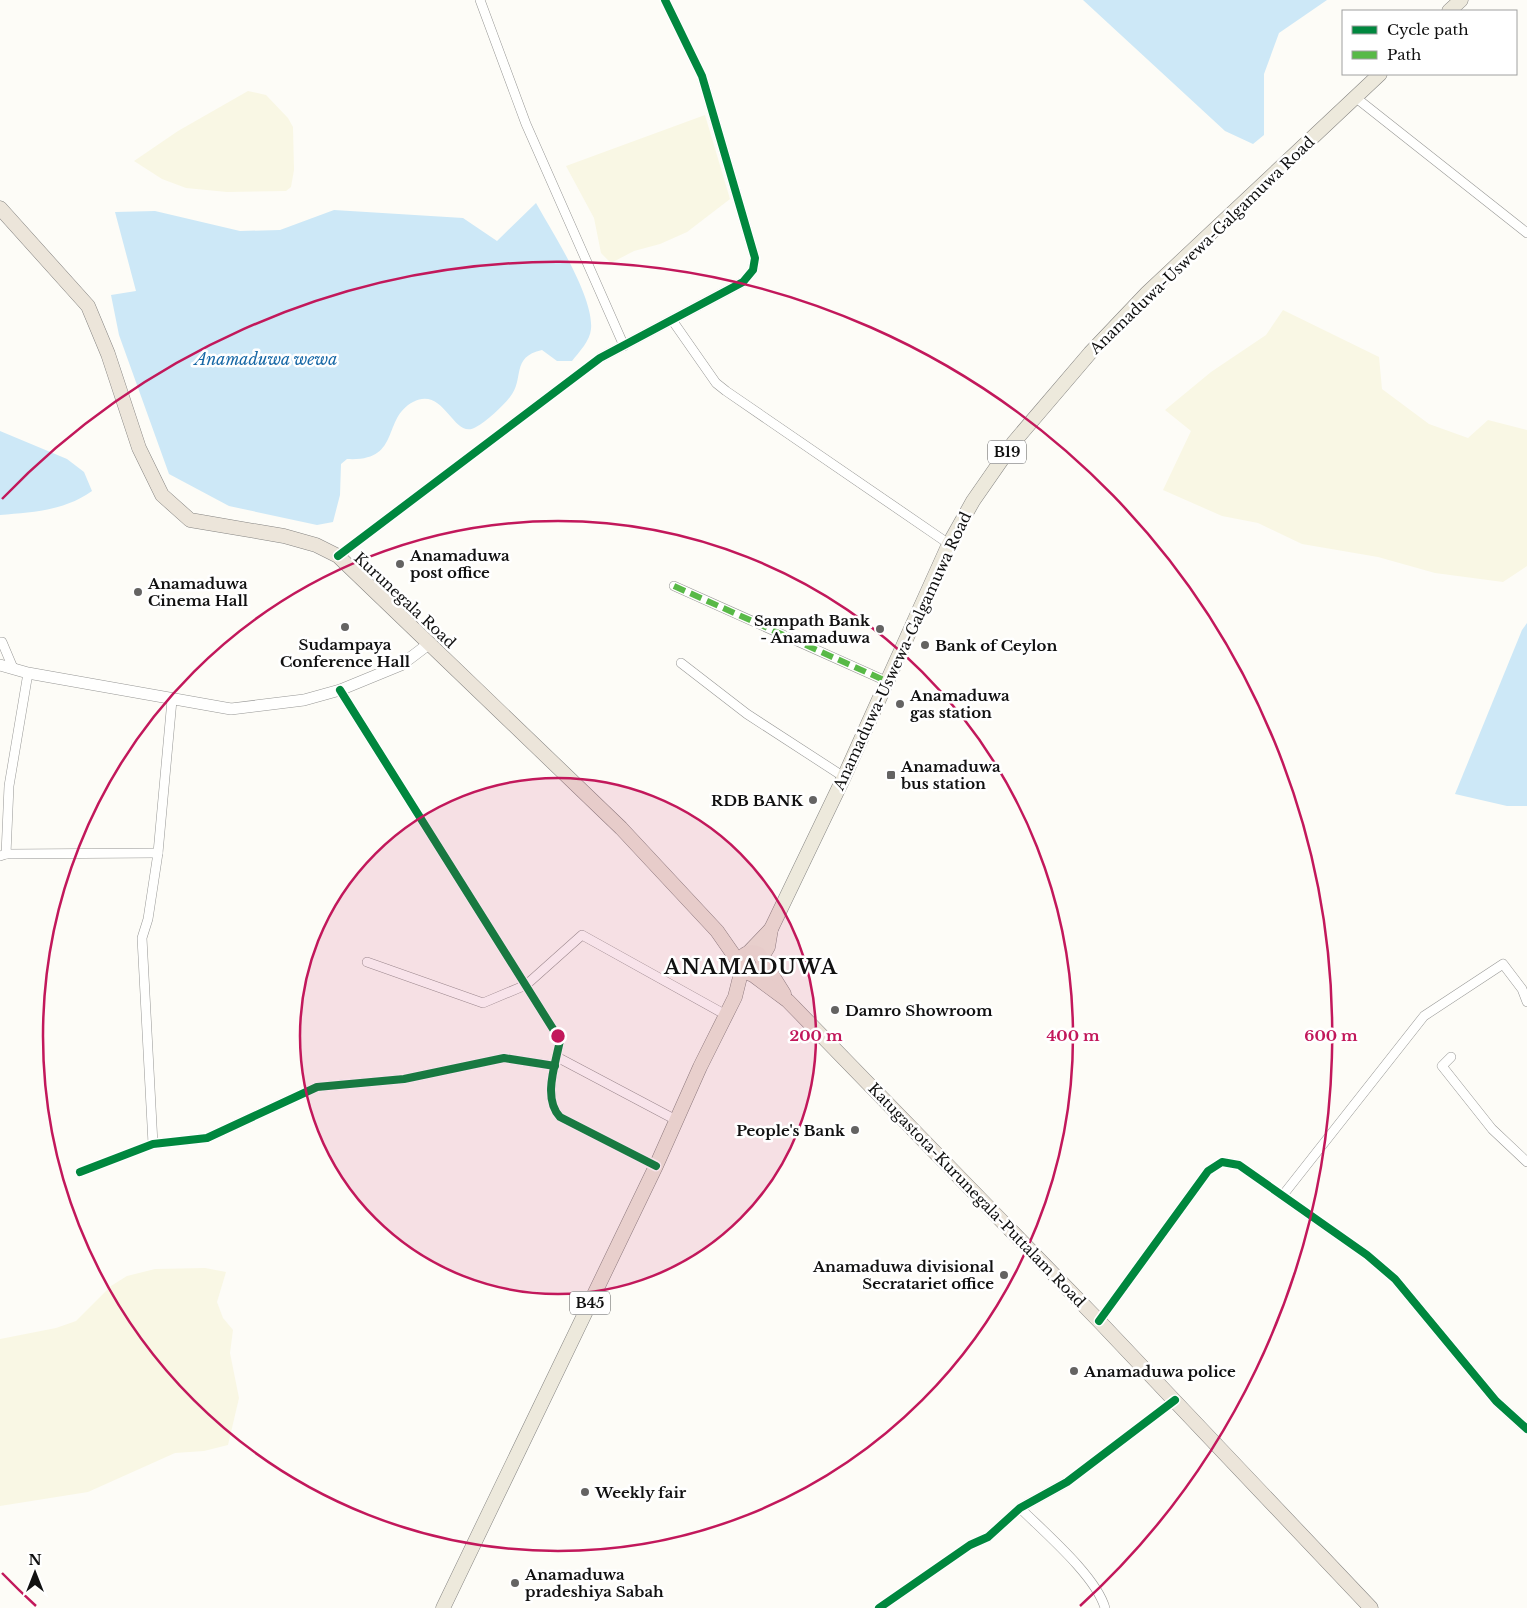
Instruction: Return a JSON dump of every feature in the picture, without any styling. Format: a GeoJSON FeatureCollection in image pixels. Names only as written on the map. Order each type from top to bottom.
{"type":"FeatureCollection","features":[{"type":"Feature","properties":{"kind":"highway","name":"Kurunegala Road"},"geometry":{"type":"LineString","coordinates":[[0,208],[88,306],[108,354],[139,448],[162,495],[190,520],[284,536],[316,546],[338,556],[621,828],[717,931],[745,969]]}},
{"type":"Feature","properties":{"kind":"highway","name":"Kurunegala Road"},"geometry":{"type":"LineString","coordinates":[[717,931],[759,957]]}},
{"type":"Feature","properties":{"kind":"highway"},"geometry":{"type":"LineString","coordinates":[[742,957],[759,957],[761,970],[745,969],[742,957]]}},
{"type":"Feature","properties":{"kind":"highway","name":"Katugastota-Kurunegala-Puttalam Road"},"geometry":{"type":"LineString","coordinates":[[759,957],[788,1001]]}},
{"type":"Feature","properties":{"kind":"highway","name":"Katugastota-Kurunegala-Puttalam Road"},"geometry":{"type":"LineString","coordinates":[[745,969],[788,1001],[1099,1321],[1371,1608]]}},
{"type":"Feature","properties":{"kind":"main road"},"geometry":{"type":"LineString","coordinates":[[1450,10],[1461,0]]}},
{"type":"Feature","properties":{"kind":"main road","name":"Anamaduwa-Uswewa-Galgamuwa Road"},"geometry":{"type":"LineString","coordinates":[[759,957],[844,777],[949,544],[973,501],[1014,442],[1090,354],[1147,294],[1379,75]]}},
{"type":"Feature","properties":{"kind":"main road","name":"B45"},"geometry":{"type":"LineString","coordinates":[[442,1608],[656,1166],[735,996],[746,987],[745,969]]}},
{"type":"Feature","properties":{"kind":"street"},"geometry":{"type":"LineString","coordinates":[[480,0],[526,124],[624,346]]}},
{"type":"Feature","properties":{"kind":"street"},"geometry":{"type":"LineString","coordinates":[[338,556],[600,358],[743,282],[753,270],[755,258],[702,76],[664,0]]}},
{"type":"Feature","properties":{"kind":"street"},"geometry":{"type":"LineString","coordinates":[[1355,97],[1527,233]]}},
{"type":"Feature","properties":{"kind":"street"},"geometry":{"type":"LineString","coordinates":[[672,320],[716,382],[726,391],[949,544]]}},
{"type":"Feature","properties":{"kind":"street"},"geometry":{"type":"LineString","coordinates":[[674,586],[886,681]]}},
{"type":"Feature","properties":{"kind":"street"},"geometry":{"type":"LineString","coordinates":[[2,642],[13,668]]}},
{"type":"Feature","properties":{"kind":"street"},"geometry":{"type":"LineString","coordinates":[[0,664],[28,673],[231,709],[304,700],[340,690],[402,665],[430,643]]}},
{"type":"Feature","properties":{"kind":"street"},"geometry":{"type":"LineString","coordinates":[[681,663],[747,714],[844,777]]}},
{"type":"Feature","properties":{"kind":"street"},"geometry":{"type":"LineString","coordinates":[[28,673],[9,786],[3,855],[158,853]]}},
{"type":"Feature","properties":{"kind":"street"},"geometry":{"type":"LineString","coordinates":[[340,690],[560,1040],[551,1096],[552,1109],[560,1117],[656,1166]]}},
{"type":"Feature","properties":{"kind":"street"},"geometry":{"type":"LineString","coordinates":[[154,1144],[142,938],[148,919],[158,853],[172,700]]}},
{"type":"Feature","properties":{"kind":"street"},"geometry":{"type":"LineString","coordinates":[[367,962],[483,1003],[526,985],[582,934],[726,1015]]}},
{"type":"Feature","properties":{"kind":"street"},"geometry":{"type":"LineString","coordinates":[[1283,1195],[1424,1016],[1502,964],[1522,989],[1527,1002]]}},
{"type":"Feature","properties":{"kind":"street"},"geometry":{"type":"LineString","coordinates":[[557,1057],[676,1120]]}},
{"type":"Feature","properties":{"kind":"street"},"geometry":{"type":"LineString","coordinates":[[1451,1057],[1442,1066],[1492,1129],[1527,1162]]}},
{"type":"Feature","properties":{"kind":"street"},"geometry":{"type":"LineString","coordinates":[[80,1172],[154,1144],[207,1138],[316,1087],[404,1079],[504,1058],[555,1066]]}},
{"type":"Feature","properties":{"kind":"street"},"geometry":{"type":"LineString","coordinates":[[1099,1321],[1208,1171],[1222,1162],[1239,1165],[1367,1255],[1395,1279],[1496,1401],[1527,1429]]}},
{"type":"Feature","properties":{"kind":"street"},"geometry":{"type":"LineString","coordinates":[[879,1608],[970,1545],[988,1537],[1020,1508],[1067,1482],[1174,1400]]}},
{"type":"Feature","properties":{"kind":"street"},"geometry":{"type":"LineString","coordinates":[[1020,1508],[1084,1573],[1101,1595],[1104,1608]]}},
{"type":"Feature","properties":{"kind":"shaded area"},"geometry":{"type":"Polygon","coordinates":[[[248,91],[266,95],[288,118],[293,127],[294,170],[291,187],[286,191],[227,192],[186,188],[162,179],[134,161],[178,131],[248,91]]]}},
{"type":"Feature","properties":{"kind":"shaded area"},"geometry":{"type":"Polygon","coordinates":[[[705,115],[730,199],[687,232],[660,244],[634,251],[611,263],[601,253],[594,218],[566,166],[705,115]]]}},
{"type":"Feature","properties":{"kind":"shaded area"},"geometry":{"type":"Polygon","coordinates":[[[1283,310],[1379,357],[1382,389],[1429,424],[1468,438],[1488,420],[1527,430],[1527,566],[1503,582],[1435,573],[1378,557],[1302,544],[1258,523],[1222,516],[1163,490],[1191,431],[1165,410],[1211,372],[1266,335],[1283,310]]]}},
{"type":"Feature","properties":{"kind":"shaded area"},"geometry":{"type":"Polygon","coordinates":[[[205,1268],[226,1272],[217,1302],[223,1318],[233,1330],[230,1353],[239,1398],[228,1445],[204,1451],[175,1453],[88,1492],[0,1506],[0,1339],[56,1328],[76,1321],[111,1286],[127,1276],[155,1269],[205,1268]]]}},
{"type":"Feature","properties":{"kind":"water"},"geometry":{"type":"Polygon","coordinates":[[[1083,0],[1327,0],[1279,33],[1264,74],[1264,135],[1253,144],[1225,131],[1083,0]]]}},
{"type":"Feature","properties":{"kind":"water","name":"Anamaduwa wewa"},"geometry":{"type":"Polygon","coordinates":[[[536,203],[571,264],[586,299],[590,315],[591,329],[589,338],[572,361],[557,361],[542,350],[532,353],[522,363],[517,383],[510,397],[499,409],[476,427],[468,429],[461,427],[441,406],[433,401],[424,399],[413,402],[403,409],[384,447],[376,454],[364,458],[347,459],[341,464],[340,495],[333,522],[317,525],[229,506],[169,474],[119,335],[111,295],[136,291],[115,212],[155,211],[240,231],[280,230],[334,210],[463,218],[497,241],[536,203]]]}},
{"type":"Feature","properties":{"kind":"water"},"geometry":{"type":"Polygon","coordinates":[[[0,431],[67,459],[84,472],[92,491],[59,507],[0,515],[0,431]]]}},
{"type":"Feature","properties":{"kind":"water"},"geometry":{"type":"Polygon","coordinates":[[[1527,623],[1527,806],[1507,806],[1455,794],[1522,630],[1527,623]]]}},
{"type":"Feature","properties":{"kind":"marked path"},"geometry":{"type":"LineString","coordinates":[[674,586],[886,681]]}},
{"type":"Feature","properties":{"kind":"cycle path"},"geometry":{"type":"LineString","coordinates":[[338,556],[600,358],[743,282],[753,270],[755,258],[702,76],[665,0]]}},
{"type":"Feature","properties":{"kind":"cycle path"},"geometry":{"type":"LineString","coordinates":[[340,690],[560,1040],[553,1069],[551,1090],[552,1100],[560,1117],[656,1166]]}},
{"type":"Feature","properties":{"kind":"cycle path"},"geometry":{"type":"LineString","coordinates":[[80,1172],[153,1144],[207,1138],[317,1087],[404,1079],[504,1058],[555,1066]]}},
{"type":"Feature","properties":{"kind":"cycle path"},"geometry":{"type":"LineString","coordinates":[[1099,1321],[1208,1171],[1222,1162],[1239,1165],[1367,1255],[1395,1279],[1496,1401],[1527,1429]]}},
{"type":"Feature","properties":{"kind":"cycle path"},"geometry":{"type":"LineString","coordinates":[[879,1608],[970,1545],[988,1537],[1020,1508],[1067,1482],[1175,1400]]}},
{"type":"Feature","properties":{"kind":"place","name":"Anamaduwa post office"},"geometry":{"type":"Point","coordinates":[400,564]}},
{"type":"Feature","properties":{"kind":"place","name":"Anamaduwa Cinema Hall"},"geometry":{"type":"Point","coordinates":[138,592]}},
{"type":"Feature","properties":{"kind":"place","name":"Sudampaya Conference Hall"},"geometry":{"type":"Point","coordinates":[345,627]}},
{"type":"Feature","properties":{"kind":"place","name":"Sampath Bank - Anamaduwa"},"geometry":{"type":"Point","coordinates":[880,629]}},
{"type":"Feature","properties":{"kind":"place","name":"Bank of Ceylon"},"geometry":{"type":"Point","coordinates":[925,645]}},
{"type":"Feature","properties":{"kind":"place","name":"Anamaduwa gas station"},"geometry":{"type":"Point","coordinates":[900,704]}},
{"type":"Feature","properties":{"kind":"place","name":"Anamaduwa bus station"},"geometry":{"type":"Point","coordinates":[891,775]}},
{"type":"Feature","properties":{"kind":"place","name":"RDB BANK"},"geometry":{"type":"Point","coordinates":[813,800]}},
{"type":"Feature","properties":{"kind":"place","name":"Damro Showroom"},"geometry":{"type":"Point","coordinates":[835,1010]}},
{"type":"Feature","properties":{"kind":"place","name":"People's Bank"},"geometry":{"type":"Point","coordinates":[855,1130]}},
{"type":"Feature","properties":{"kind":"place","name":"Anamaduwa divisional Secratariet office"},"geometry":{"type":"Point","coordinates":[1004,1275]}},
{"type":"Feature","properties":{"kind":"place","name":"Anamaduwa police"},"geometry":{"type":"Point","coordinates":[1074,1371]}},
{"type":"Feature","properties":{"kind":"place","name":"Weekly fair"},"geometry":{"type":"Point","coordinates":[585,1492]}},
{"type":"Feature","properties":{"kind":"place","name":"Anamaduwa pradeshiya Sabah"},"geometry":{"type":"Point","coordinates":[515,1583]}},
{"type":"Feature","properties":{"kind":"district","name":"ANAMADUWA"},"geometry":{"type":"Point","coordinates":[751,967]}}]}
